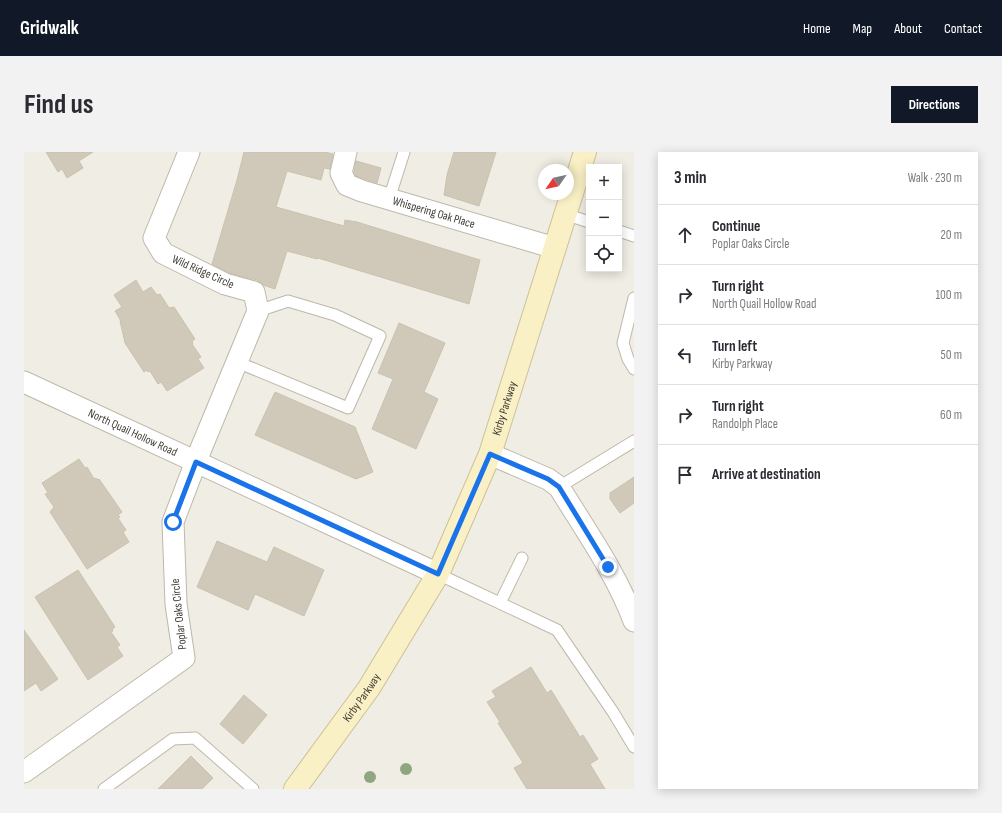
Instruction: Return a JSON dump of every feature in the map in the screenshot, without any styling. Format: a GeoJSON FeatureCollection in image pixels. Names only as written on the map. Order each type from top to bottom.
{"type":"FeatureCollection","features":[{"type":"Feature","properties":{"kind":"main road","name":"Kirby Parkway"},"geometry":{"type":"LineString","coordinates":[[295,789],[370,688],[438,574],[490,454],[585,152]]}},
{"type":"Feature","properties":{"kind":"street","name":"Wild Ridge Circle"},"geometry":{"type":"LineString","coordinates":[[189,152],[154,238],[163,254],[225,284],[254,292],[258,311]]}},
{"type":"Feature","properties":{"kind":"street","name":"Whispering Oak Place"},"geometry":{"type":"LineString","coordinates":[[346,152],[341,172],[347,185],[389,199],[555,248]]}},
{"type":"Feature","properties":{"kind":"street"},"geometry":{"type":"LineString","coordinates":[[198,456],[258,311]]}},
{"type":"Feature","properties":{"kind":"street","name":"North Quail Hollow Road"},"geometry":{"type":"LineString","coordinates":[[24,382],[198,456],[438,574]]}},
{"type":"Feature","properties":{"kind":"street"},"geometry":{"type":"LineString","coordinates":[[490,454],[548,479],[559,487],[608,567],[625,598],[634,621]]}},
{"type":"Feature","properties":{"kind":"street","name":"Poplar Oaks Circle"},"geometry":{"type":"LineString","coordinates":[[24,772],[184,658],[176,604],[173,522],[198,456]]}},
{"type":"Feature","properties":{"kind":"lane"},"geometry":{"type":"LineString","coordinates":[[389,199],[404,152]]}},
{"type":"Feature","properties":{"kind":"lane"},"geometry":{"type":"LineString","coordinates":[[565,214],[586,221]]}},
{"type":"Feature","properties":{"kind":"lane"},"geometry":{"type":"LineString","coordinates":[[622,232],[634,236]]}},
{"type":"Feature","properties":{"kind":"lane"},"geometry":{"type":"LineString","coordinates":[[634,298],[623,343],[628,359],[634,369]]}},
{"type":"Feature","properties":{"kind":"lane"},"geometry":{"type":"LineString","coordinates":[[237,362],[348,408],[380,336],[336,315],[288,301],[258,311]]}},
{"type":"Feature","properties":{"kind":"lane"},"geometry":{"type":"LineString","coordinates":[[559,487],[634,441]]}},
{"type":"Feature","properties":{"kind":"lane"},"geometry":{"type":"LineString","coordinates":[[500,603],[522,558]]}},
{"type":"Feature","properties":{"kind":"lane"},"geometry":{"type":"LineString","coordinates":[[438,574],[557,630],[613,712],[634,747]]}},
{"type":"Feature","properties":{"kind":"lane"},"geometry":{"type":"LineString","coordinates":[[104,789],[173,739],[195,738],[253,789]]}},
{"type":"Feature","properties":{"kind":"building"},"geometry":{"type":"Polygon","coordinates":[[[46,152],[93,152],[79,161],[83,168],[67,178],[62,169],[58,172],[46,152]]]}},
{"type":"Feature","properties":{"kind":"building"},"geometry":{"type":"Polygon","coordinates":[[[244,152],[325,152],[333,154],[330,169],[324,168],[321,180],[287,171],[276,207],[344,226],[345,220],[357,222],[480,260],[469,304],[318,258],[287,251],[275,289],[263,285],[257,280],[229,273],[212,264],[244,152]]]}},
{"type":"Feature","properties":{"kind":"building"},"geometry":{"type":"Polygon","coordinates":[[[454,152],[496,152],[479,206],[444,195],[447,175],[454,152]]]}},
{"type":"Feature","properties":{"kind":"building"},"geometry":{"type":"Polygon","coordinates":[[[356,161],[381,168],[377,183],[356,176],[354,172],[356,161]]]}},
{"type":"Feature","properties":{"kind":"building"},"geometry":{"type":"Polygon","coordinates":[[[136,280],[143,292],[151,287],[157,295],[160,294],[169,308],[174,307],[195,339],[192,341],[192,344],[201,357],[198,359],[204,368],[167,391],[161,382],[158,384],[150,371],[148,372],[147,370],[144,372],[125,343],[121,321],[115,311],[122,307],[114,295],[136,280]]]}},
{"type":"Feature","properties":{"kind":"building"},"geometry":{"type":"Polygon","coordinates":[[[399,323],[445,343],[424,392],[438,399],[416,449],[372,429],[393,379],[378,373],[399,323]]]}},
{"type":"Feature","properties":{"kind":"building"},"geometry":{"type":"Polygon","coordinates":[[[275,392],[355,427],[373,472],[356,479],[255,435],[275,392]]]}},
{"type":"Feature","properties":{"kind":"building"},"geometry":{"type":"Polygon","coordinates":[[[79,459],[85,468],[87,467],[94,479],[99,479],[122,512],[118,515],[120,517],[118,518],[126,530],[123,532],[129,542],[87,569],[50,512],[54,507],[45,494],[48,493],[42,483],[79,459]]]}},
{"type":"Feature","properties":{"kind":"building"},"geometry":{"type":"Polygon","coordinates":[[[634,477],[634,503],[620,513],[610,499],[610,493],[634,477]]]}},
{"type":"Feature","properties":{"kind":"building"},"geometry":{"type":"Polygon","coordinates":[[[217,541],[267,562],[274,547],[324,570],[304,616],[255,594],[248,610],[197,587],[217,541]]]}},
{"type":"Feature","properties":{"kind":"building"},"geometry":{"type":"Polygon","coordinates":[[[78,570],[115,627],[111,632],[120,645],[117,647],[123,656],[88,680],[35,597],[78,570]]]}},
{"type":"Feature","properties":{"kind":"building"},"geometry":{"type":"Polygon","coordinates":[[[24,630],[58,679],[41,691],[36,683],[24,691],[24,630]]]}},
{"type":"Feature","properties":{"kind":"building"},"geometry":{"type":"Polygon","coordinates":[[[531,667],[547,693],[551,690],[580,737],[583,735],[598,759],[590,764],[605,789],[527,789],[514,768],[523,763],[498,723],[500,722],[487,702],[496,697],[492,691],[531,667]]]}},
{"type":"Feature","properties":{"kind":"building"},"geometry":{"type":"Polygon","coordinates":[[[244,695],[267,715],[243,744],[220,724],[244,695]]]}},
{"type":"Feature","properties":{"kind":"building"},"geometry":{"type":"Polygon","coordinates":[[[191,756],[213,778],[202,789],[158,789],[191,756]]]}},
{"type":"Feature","properties":{"kind":"route"},"geometry":{"type":"LineString","coordinates":[[173,522],[196,462],[438,574],[490,454],[548,479],[559,487],[608,567]]}}]}
